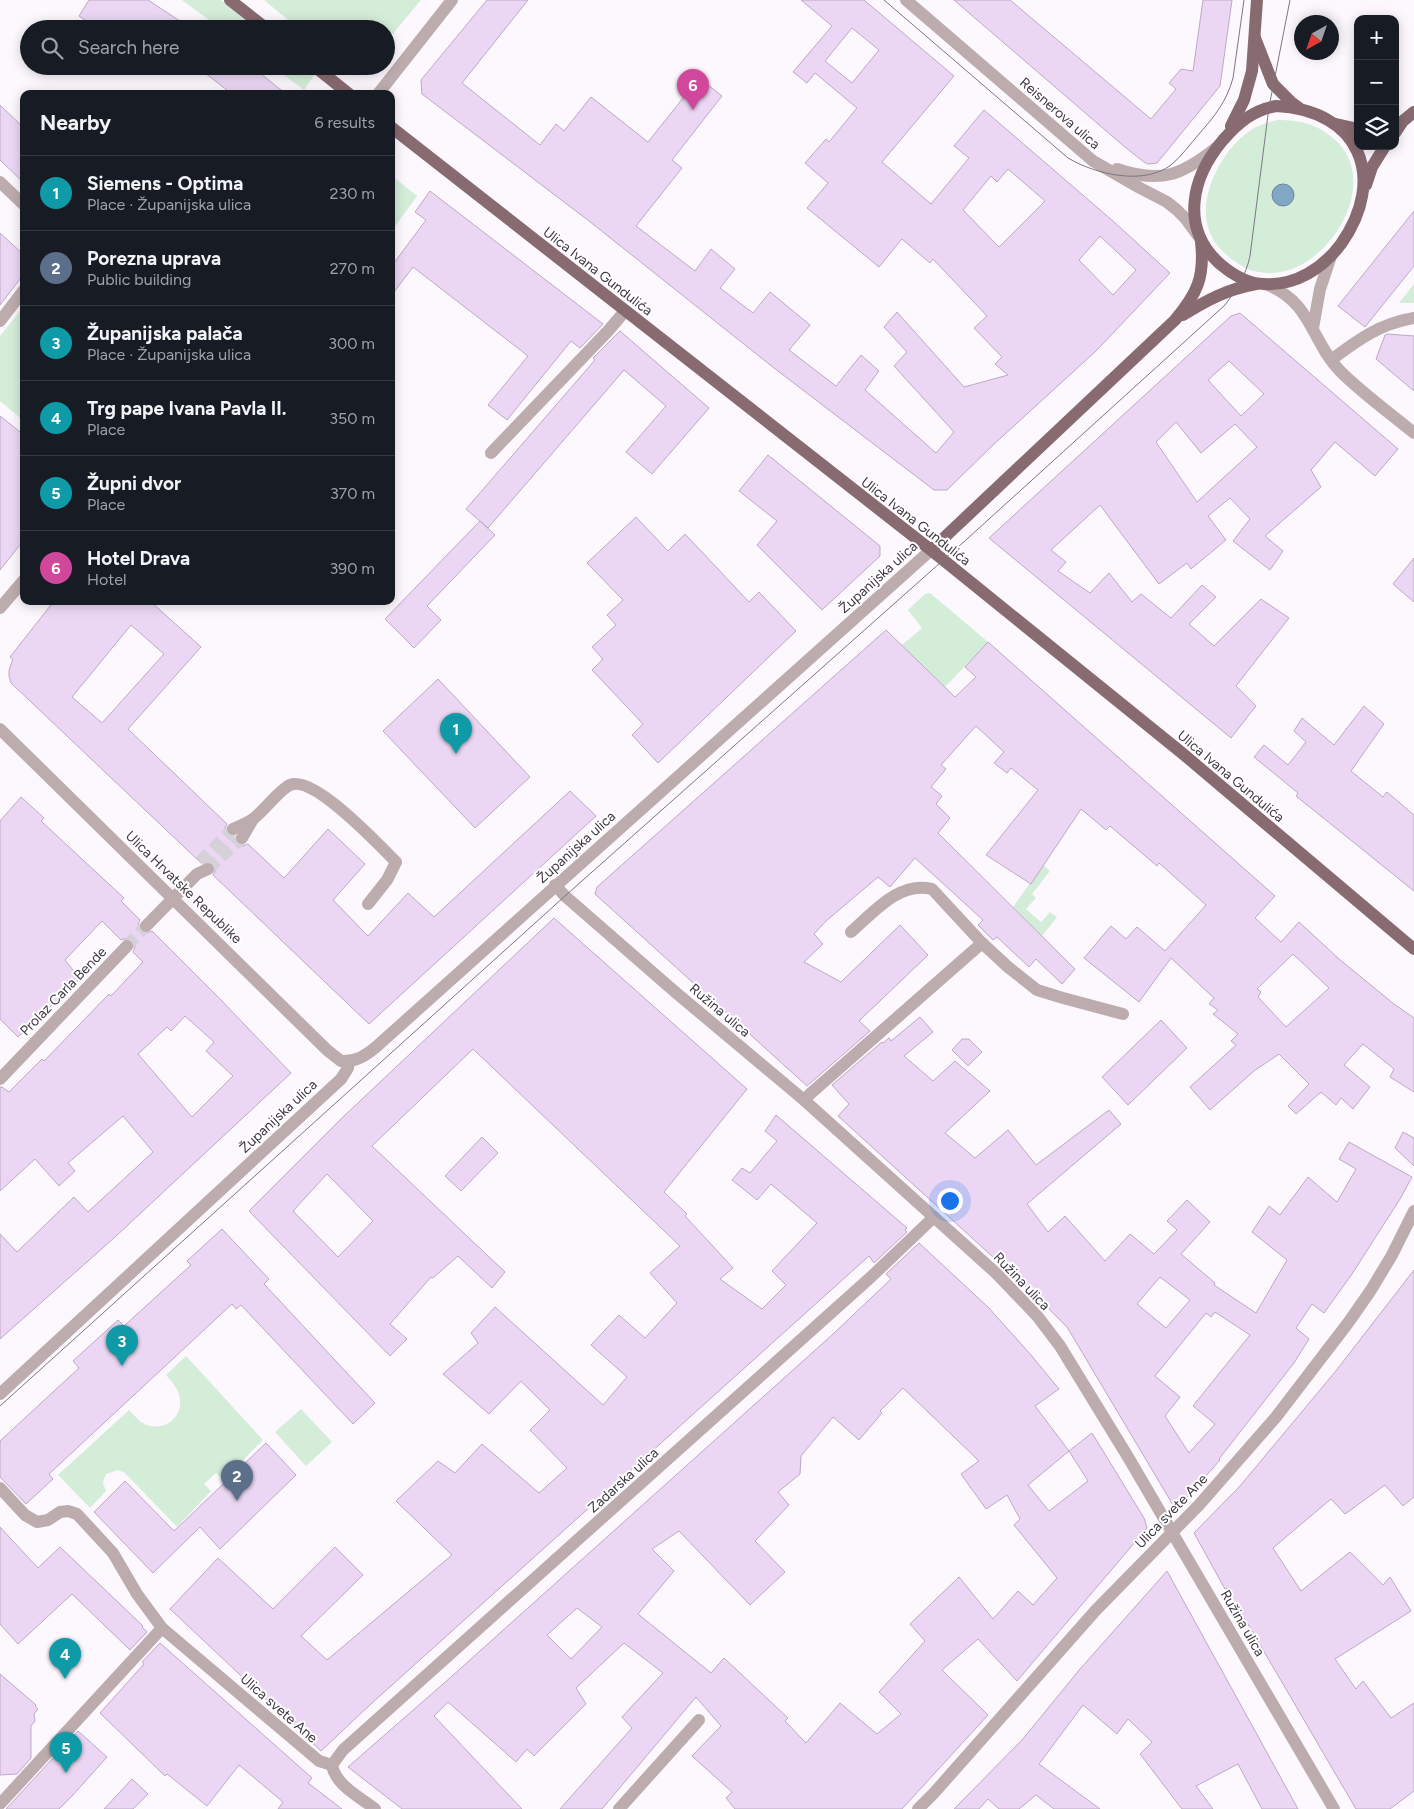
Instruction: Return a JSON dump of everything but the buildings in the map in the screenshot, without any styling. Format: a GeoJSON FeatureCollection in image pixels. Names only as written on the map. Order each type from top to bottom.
{"type":"FeatureCollection","features":[{"type":"Feature","properties":{"kind":"main road"},"geometry":{"type":"LineString","coordinates":[[230,0],[256,20]]}},
{"type":"Feature","properties":{"kind":"main road"},"geometry":{"type":"LineString","coordinates":[[1225,137],[1236,117],[1252,71],[1257,0]]}},
{"type":"Feature","properties":{"kind":"main road"},"geometry":{"type":"LineString","coordinates":[[1254,34],[1273,84],[1301,110]]}},
{"type":"Feature","properties":{"kind":"main road"},"geometry":{"type":"LineString","coordinates":[[325,75],[344,90]]}},
{"type":"Feature","properties":{"kind":"main road"},"geometry":{"type":"LineString","coordinates":[[1364,192],[1361,162],[1356,150],[1344,132],[1334,123],[1324,117],[1301,110],[1276,106],[1264,108],[1243,120],[1216,148],[1202,173],[1195,197],[1196,224],[1200,239],[1206,250],[1224,268],[1262,284],[1282,284],[1307,275],[1322,266],[1331,256],[1356,220],[1372,167],[1383,150]]}},
{"type":"Feature","properties":{"kind":"main road"},"geometry":{"type":"LineString","coordinates":[[1399,122],[1414,112]]}},
{"type":"Feature","properties":{"kind":"main road"},"geometry":{"type":"LineString","coordinates":[[1334,123],[1354,128]]}},
{"type":"Feature","properties":{"kind":"main road","name":"Ulica Ivana Gundulića"},"geometry":{"type":"LineString","coordinates":[[395,130],[931,550],[1182,754],[1414,950]]}},
{"type":"Feature","properties":{"kind":"main road","name":"Županijska ulica"},"geometry":{"type":"LineString","coordinates":[[931,550],[1175,320],[1188,304],[1198,286],[1203,266],[1200,239]]}},
{"type":"Feature","properties":{"kind":"main road","name":"Županijska ulica"},"geometry":{"type":"LineString","coordinates":[[1175,320],[1219,294],[1239,287],[1262,284]]}},
{"type":"Feature","properties":{"kind":"street"},"geometry":{"type":"LineString","coordinates":[[395,72],[452,0]]}},
{"type":"Feature","properties":{"kind":"street","name":"Reisnerova ulica"},"geometry":{"type":"LineString","coordinates":[[906,0],[1093,161],[1167,202],[1185,218],[1200,239]]}},
{"type":"Feature","properties":{"kind":"street"},"geometry":{"type":"LineString","coordinates":[[381,90],[393,75]]}},
{"type":"Feature","properties":{"kind":"street"},"geometry":{"type":"LineString","coordinates":[[1093,161],[1137,176],[1162,176],[1188,168],[1216,148]]}},
{"type":"Feature","properties":{"kind":"street"},"geometry":{"type":"LineString","coordinates":[[0,182],[20,201]]}},
{"type":"Feature","properties":{"kind":"street"},"geometry":{"type":"LineString","coordinates":[[1313,328],[1320,289],[1331,256]]}},
{"type":"Feature","properties":{"kind":"street"},"geometry":{"type":"LineString","coordinates":[[1262,284],[1290,296],[1313,328],[1322,349],[1341,372],[1414,434]]}},
{"type":"Feature","properties":{"kind":"street"},"geometry":{"type":"LineString","coordinates":[[0,321],[20,295]]}},
{"type":"Feature","properties":{"kind":"street"},"geometry":{"type":"LineString","coordinates":[[491,453],[625,311]]}},
{"type":"Feature","properties":{"kind":"street"},"geometry":{"type":"LineString","coordinates":[[1331,360],[1383,326],[1414,318]]}},
{"type":"Feature","properties":{"kind":"street","name":"Županijska ulica"},"geometry":{"type":"LineString","coordinates":[[0,1394],[341,1080],[348,1068],[349,1061],[364,1057],[376,1047],[931,550]]}},
{"type":"Feature","properties":{"kind":"street"},"geometry":{"type":"LineString","coordinates":[[0,608],[20,585]]}},
{"type":"Feature","properties":{"kind":"street","name":"Ulica Hrvatske Republike"},"geometry":{"type":"LineString","coordinates":[[0,729],[327,1050],[341,1061],[349,1061]]}},
{"type":"Feature","properties":{"kind":"street"},"geometry":{"type":"LineString","coordinates":[[237,834],[289,785],[299,783],[314,790],[333,803],[396,862],[387,880],[368,904]]}},
{"type":"Feature","properties":{"kind":"street"},"geometry":{"type":"LineString","coordinates":[[146,926],[202,868]]}},
{"type":"Feature","properties":{"kind":"street","name":"Ružina ulica"},"geometry":{"type":"LineString","coordinates":[[555,886],[674,991],[804,1100],[934,1216],[1020,1297],[1060,1346],[1172,1532],[1334,1809]]}},
{"type":"Feature","properties":{"kind":"street"},"geometry":{"type":"LineString","coordinates":[[851,932],[895,895],[908,888],[921,887],[932,889],[982,943],[1037,990],[1123,1014]]}},
{"type":"Feature","properties":{"kind":"street"},"geometry":{"type":"LineString","coordinates":[[804,1100],[982,943]]}},
{"type":"Feature","properties":{"kind":"street","name":"Prolaz Carla Bende"},"geometry":{"type":"LineString","coordinates":[[0,1079],[127,946]]}},
{"type":"Feature","properties":{"kind":"street","name":"Ulica svete Ane"},"geometry":{"type":"LineString","coordinates":[[918,1809],[1096,1610],[1225,1476],[1276,1417],[1371,1290],[1392,1256],[1414,1211]]}},
{"type":"Feature","properties":{"kind":"street","name":"Zadarska ulica"},"geometry":{"type":"LineString","coordinates":[[332,1765],[343,1750],[871,1277],[934,1216]]}},
{"type":"Feature","properties":{"kind":"street","name":"Ulica svete Ane"},"geometry":{"type":"LineString","coordinates":[[0,1488],[26,1515],[37,1522],[48,1520],[60,1512],[68,1511],[77,1514],[113,1553],[137,1594],[162,1628],[312,1756],[332,1765]]}},
{"type":"Feature","properties":{"kind":"street"},"geometry":{"type":"LineString","coordinates":[[0,1804],[162,1628]]}},
{"type":"Feature","properties":{"kind":"street"},"geometry":{"type":"LineString","coordinates":[[619,1809],[699,1720]]}},
{"type":"Feature","properties":{"kind":"street"},"geometry":{"type":"LineString","coordinates":[[332,1765],[333,1774],[339,1781],[376,1809]]}},
{"type":"Feature","properties":{"kind":"green space"},"geometry":{"type":"Polygon","coordinates":[[[182,0],[221,0],[246,20],[209,20],[182,0]]]}},
{"type":"Feature","properties":{"kind":"green space"},"geometry":{"type":"Polygon","coordinates":[[[264,0],[421,0],[395,31],[395,20],[288,20],[264,0]]]}},
{"type":"Feature","properties":{"kind":"green space"},"geometry":{"type":"Polygon","coordinates":[[[284,75],[314,75],[304,90],[284,75]]]}},
{"type":"Feature","properties":{"kind":"green space"},"geometry":{"type":"Polygon","coordinates":[[[1277,120],[1307,123],[1333,138],[1348,157],[1353,180],[1350,204],[1340,227],[1324,247],[1304,263],[1282,272],[1259,272],[1250,270],[1231,259],[1217,245],[1208,227],[1207,199],[1217,170],[1234,145],[1256,127],[1277,120]]]}},
{"type":"Feature","properties":{"kind":"green space"},"geometry":{"type":"Polygon","coordinates":[[[395,178],[417,196],[395,226],[395,178]]]}},
{"type":"Feature","properties":{"kind":"green space"},"geometry":{"type":"Polygon","coordinates":[[[1414,284],[1414,303],[1399,303],[1414,284]]]}},
{"type":"Feature","properties":{"kind":"green space"},"geometry":{"type":"Polygon","coordinates":[[[20,311],[20,418],[0,401],[0,336],[20,311]]]}},
{"type":"Feature","properties":{"kind":"green space"},"geometry":{"type":"Polygon","coordinates":[[[930,593],[988,642],[945,687],[902,645],[922,628],[908,610],[925,594],[930,593]]]}},
{"type":"Feature","properties":{"kind":"green space"},"geometry":{"type":"Polygon","coordinates":[[[1043,865],[1050,871],[1032,894],[1036,898],[1026,909],[1041,922],[1050,912],[1057,917],[1042,936],[1013,907],[1043,865]]]}},
{"type":"Feature","properties":{"kind":"green space"},"geometry":{"type":"Polygon","coordinates":[[[186,1356],[263,1440],[223,1480],[216,1473],[204,1484],[211,1491],[177,1527],[125,1473],[118,1470],[106,1474],[103,1483],[106,1491],[90,1508],[58,1475],[129,1410],[147,1425],[161,1426],[173,1420],[179,1409],[179,1395],[174,1384],[166,1375],[186,1356]]]}},
{"type":"Feature","properties":{"kind":"green space"},"geometry":{"type":"Polygon","coordinates":[[[301,1409],[332,1442],[306,1466],[275,1432],[301,1409]]]}},
{"type":"Feature","properties":{"kind":"water"},"geometry":{"type":"Polygon","coordinates":[[[1283,184],[1291,187],[1294,195],[1291,203],[1283,206],[1275,203],[1272,195],[1275,187],[1283,184]]]}},
{"type":"Feature","properties":{"kind":"tunnel"},"geometry":{"type":"LineString","coordinates":[[200,862],[233,829]]}},
{"type":"Feature","properties":{"kind":"tunnel"},"geometry":{"type":"LineString","coordinates":[[208,869],[242,838]]}},
{"type":"Feature","properties":{"kind":"tunnel"},"geometry":{"type":"LineString","coordinates":[[127,946],[146,926]]}},
{"type":"Feature","properties":{"kind":"tram line"},"geometry":{"type":"LineString","coordinates":[[884,0],[1068,158],[1105,173],[1133,176],[1147,175],[1171,165],[1186,150],[1219,108],[1233,78],[1244,0]]}},
{"type":"Feature","properties":{"kind":"tram line"},"geometry":{"type":"LineString","coordinates":[[0,1406],[565,896],[967,539],[1225,305],[1240,282],[1250,256],[1269,107],[1290,0]]}},
{"type":"Feature","properties":{"kind":"place","name":"Hotel Drava"},"geometry":{"type":"Point","coordinates":[693,110]}},
{"type":"Feature","properties":{"kind":"place","name":"Siemens - Optima"},"geometry":{"type":"Point","coordinates":[456,754]}},
{"type":"Feature","properties":{"kind":"place","name":"Županijska palača"},"geometry":{"type":"Point","coordinates":[122,1366]}},
{"type":"Feature","properties":{"kind":"place","name":"Porezna uprava"},"geometry":{"type":"Point","coordinates":[237,1501]}},
{"type":"Feature","properties":{"kind":"place","name":"Trg pape Ivana Pavla II."},"geometry":{"type":"Point","coordinates":[65,1679]}},
{"type":"Feature","properties":{"kind":"place","name":"Župni dvor"},"geometry":{"type":"Point","coordinates":[66,1773]}}]}
